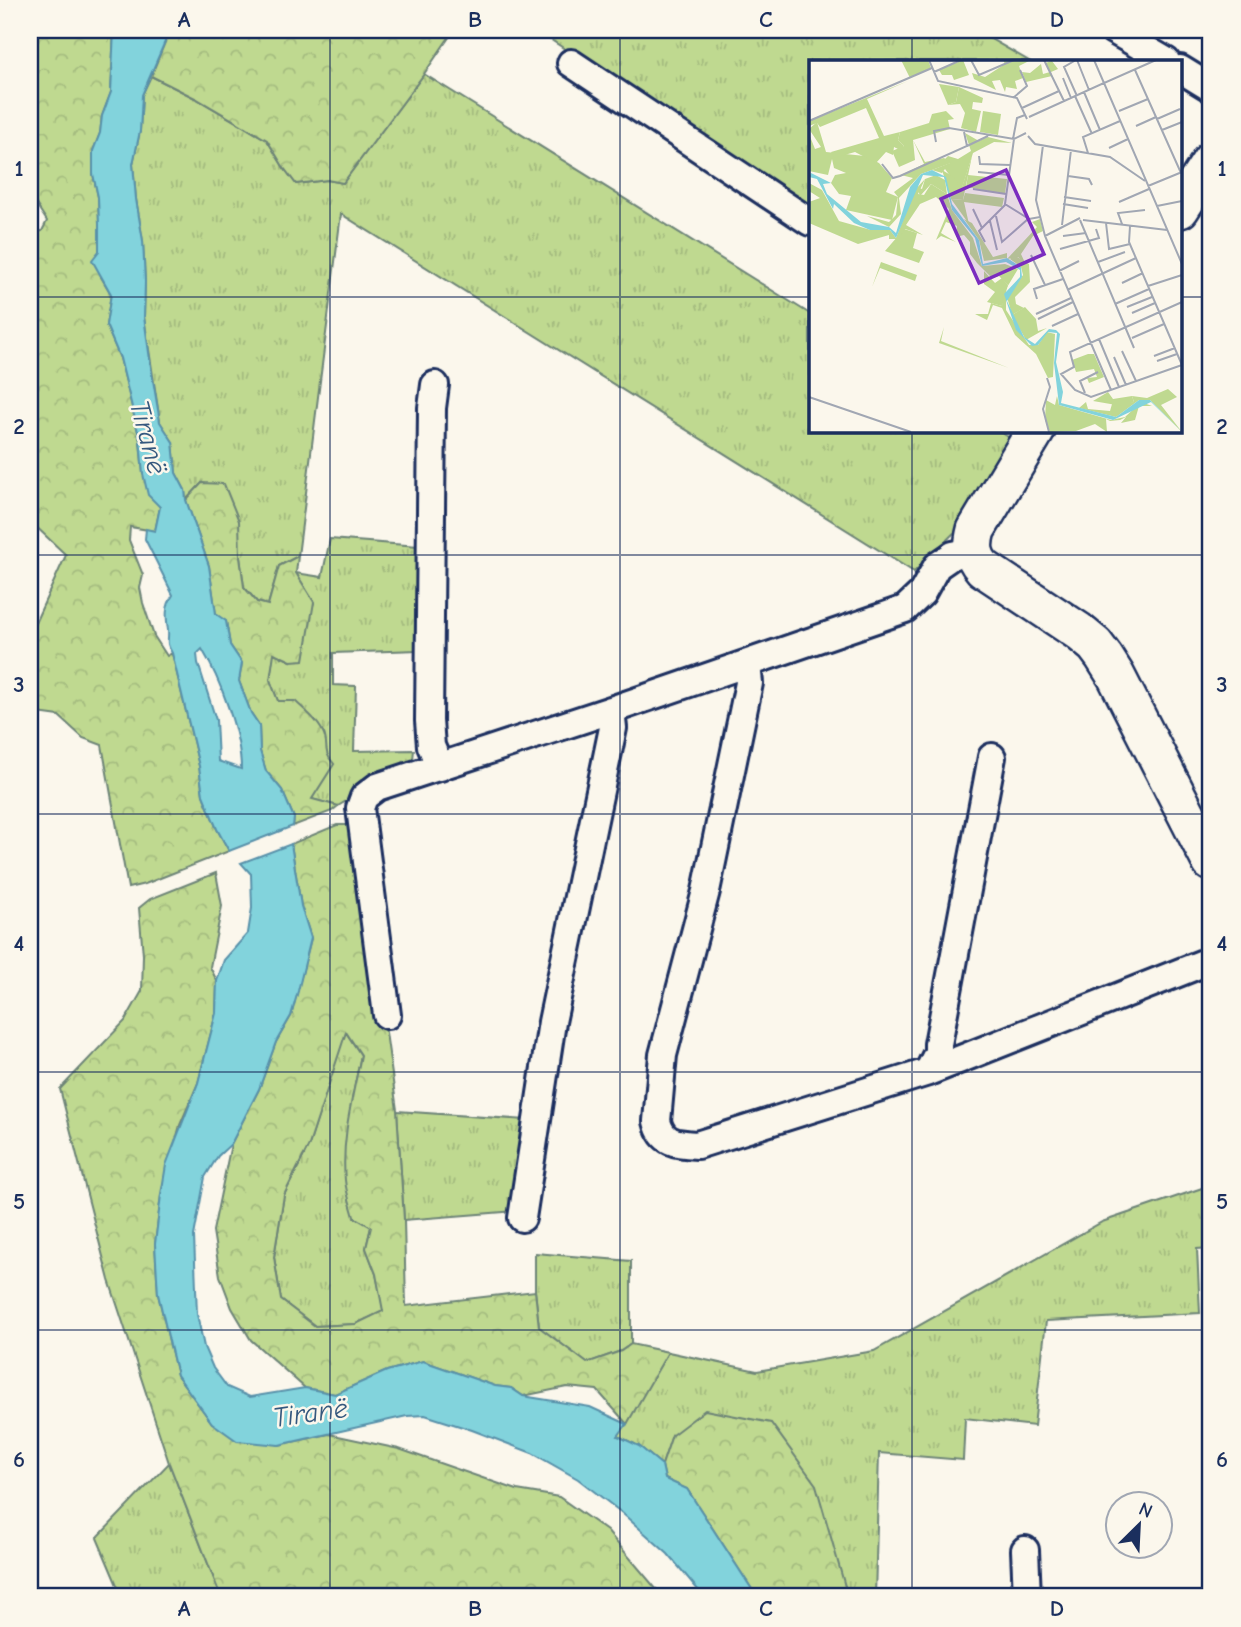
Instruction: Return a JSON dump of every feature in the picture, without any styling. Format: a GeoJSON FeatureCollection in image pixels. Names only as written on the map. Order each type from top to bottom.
{"type":"FeatureCollection","features":[{"type":"Feature","properties":{"kind":"street"},"geometry":{"type":"LineString","coordinates":[[1113,30],[1164,60]]}},
{"type":"Feature","properties":{"kind":"street"},"geometry":{"type":"LineString","coordinates":[[571,63],[809,221]]}},
{"type":"Feature","properties":{"kind":"street"},"geometry":{"type":"LineString","coordinates":[[1182,70],[1211,88]]}},
{"type":"Feature","properties":{"kind":"street"},"geometry":{"type":"LineString","coordinates":[[1182,206],[1211,161]]}},
{"type":"Feature","properties":{"kind":"street"},"geometry":{"type":"LineString","coordinates":[[435,385],[432,408],[429,721],[431,746],[440,766]]}},
{"type":"Feature","properties":{"kind":"street"},"geometry":{"type":"LineString","coordinates":[[1035,432],[976,530],[973,551],[984,568],[1095,645],[1116,677],[1211,862]]}},
{"type":"Feature","properties":{"kind":"street"},"geometry":{"type":"LineString","coordinates":[[387,1015],[360,808],[364,797],[376,787],[905,610],[922,593],[937,566],[953,555],[973,551]]}},
{"type":"Feature","properties":{"kind":"street"},"geometry":{"type":"LineString","coordinates":[[746,664],[748,683],[706,891],[663,1055],[657,1121],[659,1131],[666,1138],[679,1144],[697,1145],[928,1072],[1211,960]]}},
{"type":"Feature","properties":{"kind":"street"},"geometry":{"type":"LineString","coordinates":[[522,1218],[552,1022],[613,728],[611,710]]}},
{"type":"Feature","properties":{"kind":"street"},"geometry":{"type":"LineString","coordinates":[[928,1072],[938,1052],[992,757]]}},
{"type":"Feature","properties":{"kind":"street"},"geometry":{"type":"LineString","coordinates":[[1025,1550],[1027,1597]]}},
{"type":"Feature","properties":{"kind":"green space"},"geometry":{"type":"Polygon","coordinates":[[[30,30],[114,30],[111,92],[93,151],[101,277],[111,294],[106,325],[120,358],[140,440],[143,474],[160,507],[155,531],[130,527],[129,540],[143,575],[140,588],[154,636],[167,656],[172,653],[199,766],[203,795],[229,851],[128,888],[102,745],[83,738],[59,716],[30,712],[30,634],[66,555],[30,521],[30,233],[42,231],[47,221],[30,195],[30,30]]]}},
{"type":"Feature","properties":{"kind":"green space"},"geometry":{"type":"Polygon","coordinates":[[[170,30],[454,30],[343,183],[327,180],[296,184],[267,140],[151,76],[170,30]]]}},
{"type":"Feature","properties":{"kind":"green space"},"geometry":{"type":"Polygon","coordinates":[[[536,30],[975,30],[1027,60],[809,60],[809,209],[536,30]]]}},
{"type":"Feature","properties":{"kind":"green space"},"geometry":{"type":"Polygon","coordinates":[[[424,74],[809,313],[809,432],[1000,432],[1014,440],[963,524],[914,572],[341,214],[298,556],[279,566],[268,605],[257,602],[244,587],[240,557],[202,483],[186,500],[185,490],[176,473],[173,442],[160,422],[144,317],[143,241],[133,164],[140,131],[142,95],[151,76],[267,140],[296,184],[327,180],[343,183],[424,74]]]}},
{"type":"Feature","properties":{"kind":"green space"},"geometry":{"type":"Polygon","coordinates":[[[202,483],[224,484],[239,521],[244,587],[257,602],[268,605],[279,566],[298,556],[296,573],[314,602],[304,660],[291,661],[274,653],[270,680],[278,701],[295,701],[323,732],[328,755],[334,764],[312,799],[338,806],[332,811],[293,826],[294,818],[282,790],[266,771],[260,751],[259,725],[251,713],[239,681],[242,663],[230,645],[226,621],[216,615],[209,566],[186,500],[202,483]]]}},
{"type":"Feature","properties":{"kind":"green space"},"geometry":{"type":"Polygon","coordinates":[[[330,539],[418,546],[418,650],[333,653],[333,685],[356,686],[354,751],[414,750],[412,768],[369,787],[338,806],[312,799],[327,756],[324,733],[278,701],[270,680],[273,652],[291,661],[314,603],[296,573],[322,577],[330,539]]]}},
{"type":"Feature","properties":{"kind":"green space"},"geometry":{"type":"Polygon","coordinates":[[[337,825],[348,825],[355,838],[366,891],[397,1110],[406,1306],[535,1291],[539,1327],[587,1363],[621,1351],[631,1344],[668,1352],[627,1424],[597,1390],[567,1387],[523,1396],[511,1388],[495,1386],[423,1361],[387,1371],[335,1394],[305,1388],[251,1340],[232,1308],[220,1276],[213,1231],[231,1144],[259,1089],[276,1042],[291,1016],[311,938],[301,906],[291,844],[337,825]],[[346,1032],[309,1145],[284,1195],[274,1257],[281,1300],[315,1326],[356,1324],[383,1311],[376,1274],[366,1248],[371,1227],[354,1217],[345,1180],[346,1133],[361,1055],[346,1032]]]}},
{"type":"Feature","properties":{"kind":"green space"},"geometry":{"type":"Polygon","coordinates":[[[216,873],[222,906],[210,967],[217,981],[216,1013],[198,1083],[180,1125],[161,1195],[155,1244],[158,1294],[177,1375],[212,1423],[279,1445],[329,1434],[399,1449],[517,1490],[559,1497],[607,1531],[663,1597],[221,1597],[169,1463],[109,1280],[60,1089],[125,1021],[142,991],[143,955],[139,908],[150,899],[216,873]]]}},
{"type":"Feature","properties":{"kind":"green space"},"geometry":{"type":"Polygon","coordinates":[[[345,1031],[361,1055],[352,1099],[371,1227],[366,1248],[376,1274],[384,1311],[356,1324],[315,1326],[281,1300],[274,1257],[284,1195],[309,1145],[345,1031]]]}},
{"type":"Feature","properties":{"kind":"green space"},"geometry":{"type":"Polygon","coordinates":[[[397,1111],[527,1120],[516,1211],[404,1220],[397,1111]]]}},
{"type":"Feature","properties":{"kind":"green space"},"geometry":{"type":"Polygon","coordinates":[[[1211,1185],[1211,1248],[1197,1249],[1200,1313],[1046,1321],[1034,1426],[965,1418],[963,1460],[879,1453],[875,1597],[848,1597],[845,1586],[672,1435],[662,1465],[639,1446],[618,1436],[668,1352],[757,1371],[874,1351],[1102,1222],[1211,1185]]]}},
{"type":"Feature","properties":{"kind":"green space"},"geometry":{"type":"Polygon","coordinates":[[[535,1253],[631,1261],[631,1344],[621,1351],[587,1363],[539,1327],[535,1253]]]}},
{"type":"Feature","properties":{"kind":"green space"},"geometry":{"type":"Polygon","coordinates":[[[705,1410],[771,1423],[816,1485],[848,1597],[757,1597],[687,1489],[665,1479],[662,1465],[672,1435],[705,1410]]]}},
{"type":"Feature","properties":{"kind":"green space"},"geometry":{"type":"Polygon","coordinates":[[[169,1463],[221,1597],[122,1597],[97,1538],[169,1463]]]}},
{"type":"Feature","properties":{"kind":"water","name":"Tiranë"},"geometry":{"type":"Polygon","coordinates":[[[114,30],[170,30],[142,95],[140,131],[133,164],[143,241],[144,317],[152,374],[160,422],[173,442],[176,473],[185,490],[209,566],[216,614],[226,621],[230,645],[242,663],[239,681],[251,713],[259,725],[260,751],[266,771],[282,790],[294,818],[293,826],[229,851],[203,795],[199,766],[168,644],[167,612],[173,595],[145,539],[146,529],[155,531],[160,507],[148,495],[140,440],[120,358],[106,325],[111,294],[92,260],[99,251],[98,197],[93,174],[93,151],[111,92],[114,30]],[[202,649],[197,654],[216,720],[218,761],[241,769],[233,724],[202,649]]]}},
{"type":"Feature","properties":{"kind":"water","name":"Tiranë"},"geometry":{"type":"Polygon","coordinates":[[[291,844],[301,906],[311,938],[298,991],[291,1016],[276,1042],[259,1089],[231,1144],[218,1156],[205,1177],[194,1236],[197,1314],[204,1347],[213,1368],[227,1387],[250,1397],[305,1388],[335,1394],[387,1371],[423,1361],[495,1386],[511,1388],[523,1396],[590,1407],[627,1424],[618,1436],[639,1446],[662,1465],[665,1479],[687,1489],[757,1597],[704,1597],[668,1554],[578,1479],[532,1453],[472,1430],[425,1415],[407,1416],[279,1445],[237,1441],[212,1423],[177,1375],[158,1294],[155,1244],[166,1165],[198,1083],[216,1013],[217,981],[224,960],[248,933],[252,908],[251,874],[241,863],[291,844]]]}}]}
